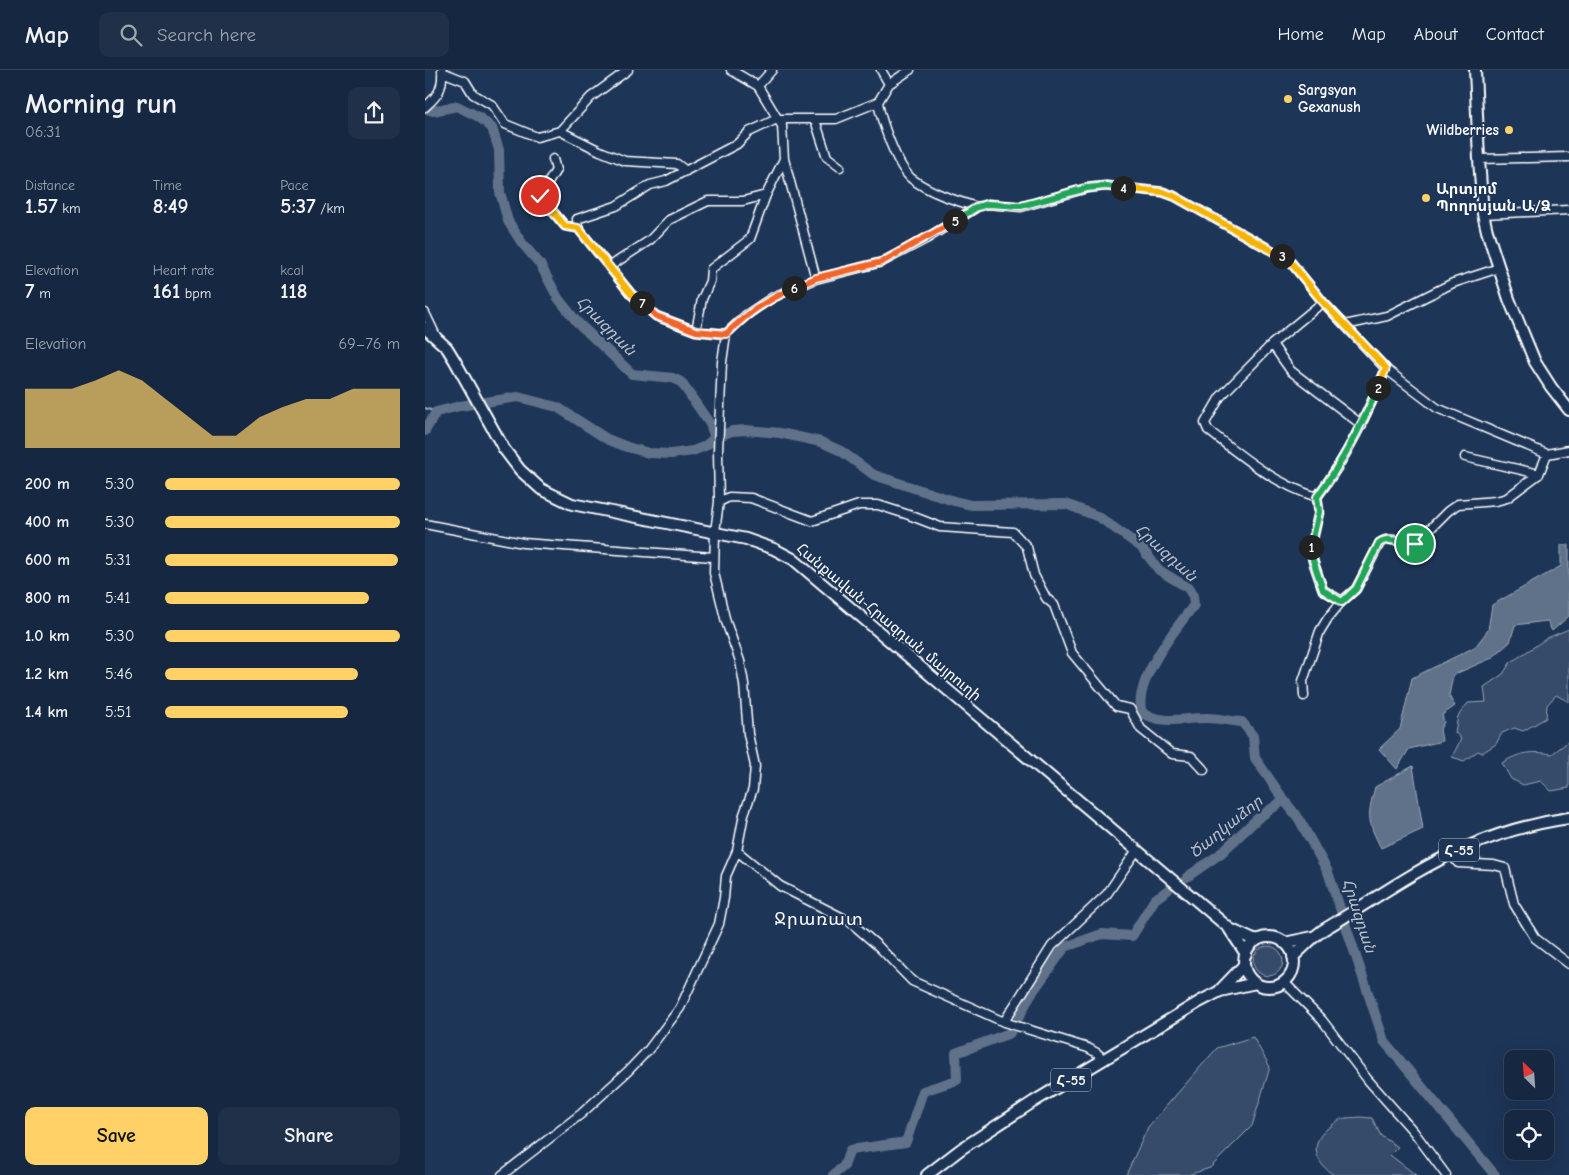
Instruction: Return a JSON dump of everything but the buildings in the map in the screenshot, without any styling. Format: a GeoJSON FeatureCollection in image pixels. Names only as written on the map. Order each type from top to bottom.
{"type":"FeatureCollection","features":[{"type":"Feature","properties":{"kind":"main road"},"geometry":{"type":"LineString","coordinates":[[1475,70],[1483,214],[1509,299],[1535,362],[1569,410]]}},
{"type":"Feature","properties":{"kind":"main road","name":"Հանքավան-Հրազդան մայրուղի"},"geometry":{"type":"LineString","coordinates":[[425,328],[447,348],[504,449],[520,470],[541,489],[572,504],[746,539],[793,558],[1230,929],[1256,941]]}},
{"type":"Feature","properties":{"kind":"main road","name":"Հ-55"},"geometry":{"type":"LineString","coordinates":[[927,1175],[961,1149],[1104,1060],[1220,991],[1256,983],[1270,987],[1283,982],[1291,974],[1293,957],[1314,937],[1413,875],[1451,854],[1481,841],[1569,818]]}},
{"type":"Feature","properties":{"kind":"main road","name":"Հանքավան-Հրազդան մայրուղի"},"geometry":{"type":"LineString","coordinates":[[1230,929],[1245,960]]}},
{"type":"Feature","properties":{"kind":"main road","name":"Հ-55"},"geometry":{"type":"LineString","coordinates":[[1220,991],[1245,960],[1248,949],[1256,941],[1264,938],[1273,938],[1284,943],[1314,937]]}},
{"type":"Feature","properties":{"kind":"main road"},"geometry":{"type":"LineString","coordinates":[[1284,943],[1293,957]]}},
{"type":"Feature","properties":{"kind":"main road"},"geometry":{"type":"LineString","coordinates":[[1245,960],[1250,978],[1256,983]]}},
{"type":"Feature","properties":{"kind":"street"},"geometry":{"type":"LineString","coordinates":[[425,107],[432,101],[443,84],[442,71],[465,81],[473,94],[492,104],[505,124],[537,137],[560,131],[591,97],[628,70]]}},
{"type":"Feature","properties":{"kind":"street"},"geometry":{"type":"LineString","coordinates":[[731,70],[758,86],[782,126],[784,159],[816,278]]}},
{"type":"Feature","properties":{"kind":"street"},"geometry":{"type":"LineString","coordinates":[[758,86],[772,70]]}},
{"type":"Feature","properties":{"kind":"street"},"geometry":{"type":"LineString","coordinates":[[881,70],[889,84]]}},
{"type":"Feature","properties":{"kind":"street"},"geometry":{"type":"LineString","coordinates":[[726,334],[696,331],[656,316],[631,294],[609,267],[578,228],[577,219],[616,206],[650,186],[666,181],[737,144],[749,132],[777,119],[836,119],[877,102],[889,84],[910,70]]}},
{"type":"Feature","properties":{"kind":"street"},"geometry":{"type":"LineString","coordinates":[[877,102],[897,157],[911,178],[943,197],[977,207]]}},
{"type":"Feature","properties":{"kind":"street"},"geometry":{"type":"LineString","coordinates":[[815,120],[827,158],[840,167]]}},
{"type":"Feature","properties":{"kind":"street"},"geometry":{"type":"LineString","coordinates":[[560,131],[599,151],[625,161],[677,164],[685,171]]}},
{"type":"Feature","properties":{"kind":"street"},"geometry":{"type":"LineString","coordinates":[[1479,159],[1569,157]]}},
{"type":"Feature","properties":{"kind":"street"},"geometry":{"type":"LineString","coordinates":[[553,158],[556,170],[540,196],[565,226],[578,228]]}},
{"type":"Feature","properties":{"kind":"street"},"geometry":{"type":"LineString","coordinates":[[696,331],[702,299],[710,281],[711,269],[749,239],[766,195],[784,159]]}},
{"type":"Feature","properties":{"kind":"street"},"geometry":{"type":"LineString","coordinates":[[502,1175],[581,1114],[649,1049],[681,1008],[719,924],[727,876],[737,851],[744,814],[753,789],[755,766],[748,734],[744,684],[739,661],[720,600],[713,557],[719,502],[718,451],[722,362],[726,334],[746,315],[773,298],[816,278],[882,262],[926,239],[977,207],[988,204],[1021,206],[1087,188],[1106,186],[1163,192],[1174,196],[1289,260],[1323,302],[1386,368],[1437,408],[1547,454],[1569,450]]}},
{"type":"Feature","properties":{"kind":"street"},"geometry":{"type":"LineString","coordinates":[[609,267],[650,240],[669,220],[708,201],[743,201],[766,195]]}},
{"type":"Feature","properties":{"kind":"street"},"geometry":{"type":"LineString","coordinates":[[1483,214],[1569,210]]}},
{"type":"Feature","properties":{"kind":"street"},"geometry":{"type":"LineString","coordinates":[[1345,325],[1387,316],[1453,283],[1499,268]]}},
{"type":"Feature","properties":{"kind":"street"},"geometry":{"type":"LineString","coordinates":[[1317,497],[1296,490],[1255,468],[1207,430],[1205,423],[1220,397],[1272,344],[1323,302]]}},
{"type":"Feature","properties":{"kind":"street"},"geometry":{"type":"LineString","coordinates":[[425,313],[438,338]]}},
{"type":"Feature","properties":{"kind":"street"},"geometry":{"type":"LineString","coordinates":[[1272,344],[1291,371],[1362,425]]}},
{"type":"Feature","properties":{"kind":"street"},"geometry":{"type":"LineString","coordinates":[[1342,602],[1323,590],[1313,560],[1311,547],[1319,512],[1317,497],[1333,476],[1362,425],[1386,368]]}},
{"type":"Feature","properties":{"kind":"street"},"geometry":{"type":"LineString","coordinates":[[1303,696],[1303,681],[1320,631],[1328,618],[1356,589],[1379,543],[1390,538],[1407,544],[1415,544],[1458,504],[1496,501],[1507,498],[1539,474],[1547,454]]}},
{"type":"Feature","properties":{"kind":"street"},"geometry":{"type":"LineString","coordinates":[[1465,458],[1539,474]]}},
{"type":"Feature","properties":{"kind":"street"},"geometry":{"type":"LineString","coordinates":[[719,502],[729,497],[751,498],[812,521],[859,505],[877,505],[940,527],[1013,532],[1027,547],[1034,575],[1046,598],[1054,605],[1072,653],[1116,706],[1130,709],[1141,729],[1172,754],[1191,756],[1204,770]]}},
{"type":"Feature","properties":{"kind":"street"},"geometry":{"type":"LineString","coordinates":[[425,524],[523,543],[713,557]]}},
{"type":"Feature","properties":{"kind":"street"},"geometry":{"type":"LineString","coordinates":[[1004,1022],[1052,946],[1107,894],[1137,850]]}},
{"type":"Feature","properties":{"kind":"street"},"geometry":{"type":"LineString","coordinates":[[737,851],[780,886],[849,921],[878,946],[912,982],[1004,1022],[1087,1048],[1097,1053],[1104,1060]]}},
{"type":"Feature","properties":{"kind":"street"},"geometry":{"type":"LineString","coordinates":[[1451,854],[1458,863],[1494,865],[1505,868],[1514,904],[1535,938],[1569,964]]}},
{"type":"Feature","properties":{"kind":"street"},"geometry":{"type":"LineString","coordinates":[[1283,982],[1322,1020],[1367,1080],[1414,1132],[1446,1175]]}},
{"type":"Feature","properties":{"kind":"shaded area"},"geometry":{"type":"Polygon","coordinates":[[[1561,545],[1569,545],[1569,616],[1552,631],[1547,621],[1515,625],[1510,642],[1492,658],[1453,675],[1449,696],[1455,706],[1442,715],[1444,722],[1440,729],[1442,741],[1409,749],[1397,769],[1379,749],[1400,729],[1412,678],[1475,647],[1488,630],[1492,605],[1561,566],[1561,545]]]}},
{"type":"Feature","properties":{"kind":"shaded area"},"geometry":{"type":"Polygon","coordinates":[[[1569,629],[1569,702],[1556,695],[1547,705],[1546,718],[1523,731],[1514,728],[1502,733],[1496,744],[1482,753],[1478,751],[1464,761],[1452,757],[1461,739],[1455,732],[1458,716],[1468,703],[1486,702],[1484,687],[1503,674],[1510,663],[1547,638],[1569,629]]]}},
{"type":"Feature","properties":{"kind":"shaded area"},"geometry":{"type":"Polygon","coordinates":[[[1569,741],[1569,788],[1551,791],[1541,781],[1523,785],[1511,779],[1502,763],[1526,753],[1552,754],[1569,741]]]}},
{"type":"Feature","properties":{"kind":"shaded area"},"geometry":{"type":"Polygon","coordinates":[[[1413,766],[1423,829],[1381,848],[1373,831],[1370,818],[1375,787],[1413,766]]]}},
{"type":"Feature","properties":{"kind":"shaded area"},"geometry":{"type":"Polygon","coordinates":[[[1268,946],[1279,950],[1283,961],[1279,972],[1268,976],[1257,972],[1253,961],[1257,950],[1268,946]]]}},
{"type":"Feature","properties":{"kind":"shaded area"},"geometry":{"type":"Polygon","coordinates":[[[1253,1037],[1270,1067],[1252,1126],[1210,1168],[1188,1175],[1126,1175],[1148,1127],[1217,1048],[1253,1037]]]}},
{"type":"Feature","properties":{"kind":"shaded area"},"geometry":{"type":"Polygon","coordinates":[[[1360,1117],[1372,1118],[1381,1136],[1398,1147],[1390,1155],[1416,1175],[1334,1175],[1327,1170],[1316,1151],[1319,1138],[1340,1120],[1360,1117]]]}},
{"type":"Feature","properties":{"kind":"waterway","name":"Հրազդան"},"geometry":{"type":"LineString","coordinates":[[425,108],[433,111],[457,106],[479,117],[492,128],[499,150],[500,192],[508,221],[522,243],[540,264],[558,298],[577,322],[632,374],[673,378],[681,382],[710,424],[715,438]]}},
{"type":"Feature","properties":{"kind":"waterway","name":"Հրազդան"},"geometry":{"type":"LineString","coordinates":[[425,431],[436,412],[460,406],[518,397],[557,407],[607,439],[649,453],[671,454],[693,451],[705,446],[715,438],[732,431],[746,430],[780,433],[821,442],[841,451],[874,475],[954,501],[971,505],[1066,504],[1099,517],[1141,547],[1159,570],[1188,588],[1193,596],[1194,605],[1176,628],[1149,672],[1143,687],[1142,713],[1150,717],[1166,720],[1215,718],[1242,722],[1253,736],[1255,758],[1299,819],[1328,872],[1384,1041],[1495,1175]]}},
{"type":"Feature","properties":{"kind":"waterway"},"geometry":{"type":"LineString","coordinates":[[425,408],[436,412]]}},
{"type":"Feature","properties":{"kind":"waterway","name":"Ծաղկաձոր"},"geometry":{"type":"LineString","coordinates":[[1187,877],[1220,854],[1257,819],[1284,800]]}},
{"type":"Feature","properties":{"kind":"waterway","name":"Ծաղկաձոր"},"geometry":{"type":"LineString","coordinates":[[1019,1017],[1031,994],[1065,947],[1102,934],[1132,936],[1155,899],[1168,890]]}},
{"type":"Feature","properties":{"kind":"waterway","name":"Ծաղկաձոր"},"geometry":{"type":"LineString","coordinates":[[833,1175],[844,1166],[850,1150],[906,1142],[923,1091],[957,1080],[956,1053],[1010,1033],[1012,1028]]}},
{"type":"Feature","properties":{"kind":"place","name":"Sargsyan Gexanush"},"geometry":{"type":"Point","coordinates":[1288,99]}},
{"type":"Feature","properties":{"kind":"place","name":"Wildberries"},"geometry":{"type":"Point","coordinates":[1509,130]}},
{"type":"Feature","properties":{"kind":"place","name":"Արտյոմ Պողոսյան Ա/Ձ"},"geometry":{"type":"Point","coordinates":[1426,198]}},
{"type":"Feature","properties":{"kind":"district","name":"Ջրառատ"},"geometry":{"type":"Point","coordinates":[819,919]}},
{"type":"Feature","properties":{"kind":"route"},"geometry":{"type":"LineString","coordinates":[[540,196],[565,226],[578,228],[631,294],[656,316],[696,331],[726,334],[746,315],[773,298],[816,278],[882,262],[926,239],[977,207],[988,204],[1021,206],[1087,188],[1106,186],[1163,192],[1174,196],[1289,260],[1323,302],[1386,368],[1362,425],[1333,476],[1317,497],[1319,512],[1311,547],[1313,560],[1323,590],[1342,602],[1356,589],[1379,543],[1390,538],[1407,544],[1415,544]]}}]}
